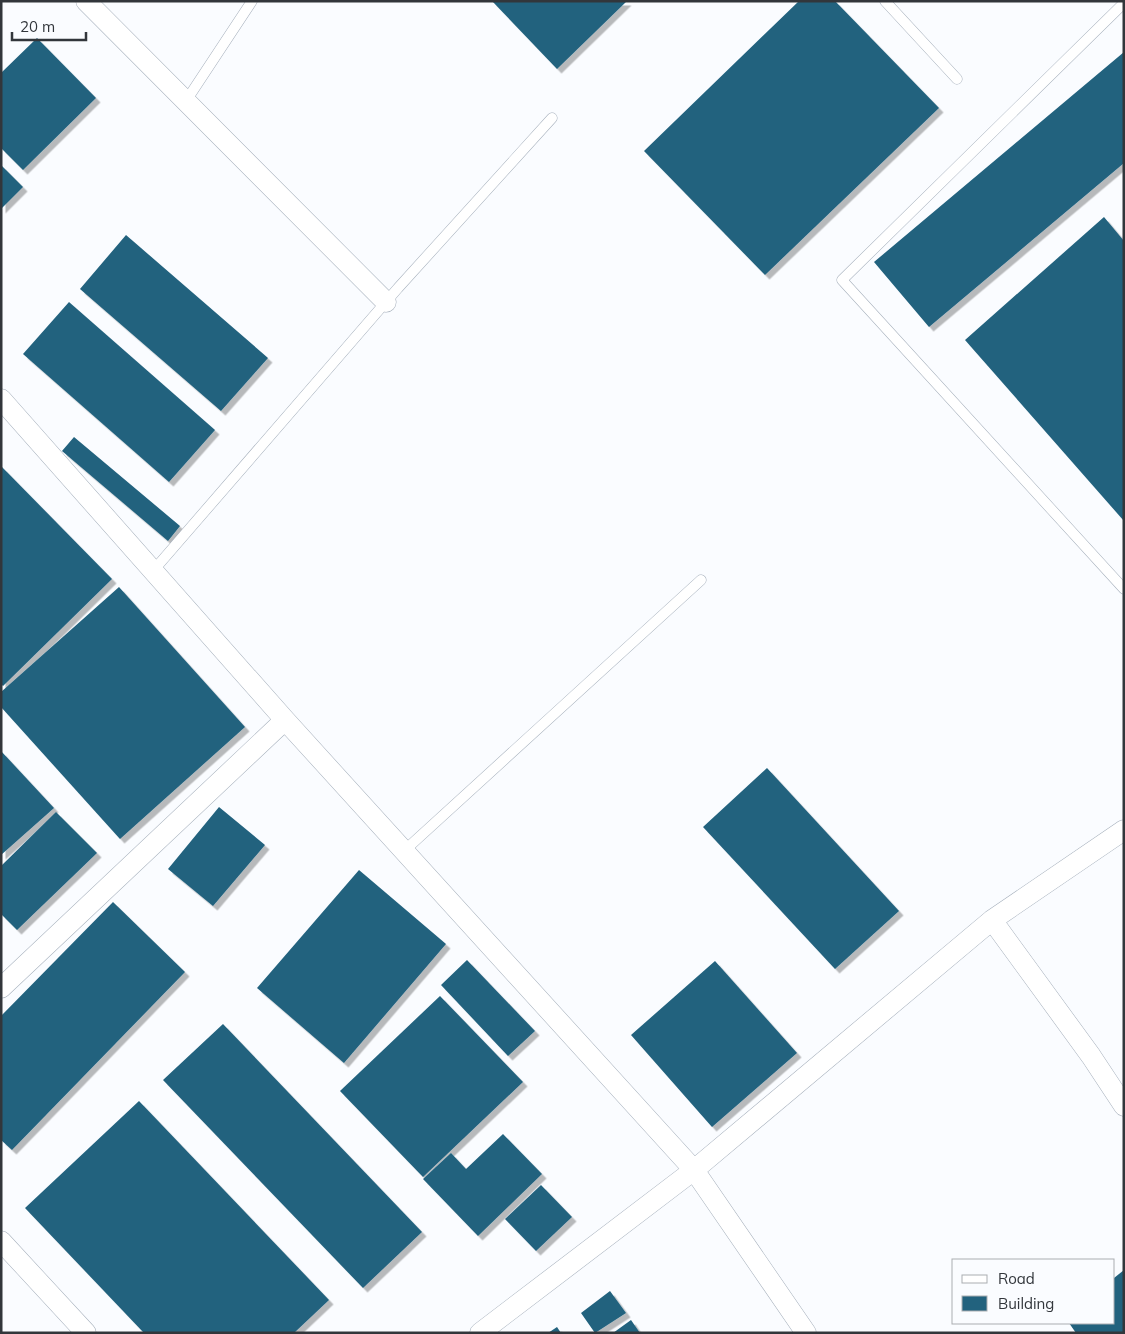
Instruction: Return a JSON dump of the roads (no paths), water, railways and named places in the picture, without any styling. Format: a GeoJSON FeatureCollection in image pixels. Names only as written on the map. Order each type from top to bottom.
{"type":"FeatureCollection","features":[{"type":"Feature","properties":{"kind":"street"},"geometry":{"type":"LineString","coordinates":[[86,1],[386,302]]}},
{"type":"Feature","properties":{"kind":"street"},"geometry":{"type":"LineString","coordinates":[[1,399],[285,720],[694,1170],[806,1333]]}},
{"type":"Feature","properties":{"kind":"street"},"geometry":{"type":"LineString","coordinates":[[1,988],[285,720]]}},
{"type":"Feature","properties":{"kind":"street"},"geometry":{"type":"LineString","coordinates":[[480,1333],[694,1170],[992,920],[1124,830]]}},
{"type":"Feature","properties":{"kind":"street"},"geometry":{"type":"LineString","coordinates":[[992,920],[1091,1056],[1124,1106]]}},
{"type":"Feature","properties":{"kind":"street"},"geometry":{"type":"LineString","coordinates":[[1,1241],[86,1333]]}},
{"type":"Feature","properties":{"kind":"lane"},"geometry":{"type":"LineString","coordinates":[[186,101],[252,1]]}},
{"type":"Feature","properties":{"kind":"lane"},"geometry":{"type":"LineString","coordinates":[[885,1],[957,79]]}},
{"type":"Feature","properties":{"kind":"lane"},"geometry":{"type":"LineString","coordinates":[[1124,3],[842,280],[1124,589]]}},
{"type":"Feature","properties":{"kind":"lane"},"geometry":{"type":"LineString","coordinates":[[153,570],[386,302],[552,118]]}},
{"type":"Feature","properties":{"kind":"lane"},"geometry":{"type":"LineString","coordinates":[[404,851],[701,580]]}}]}
